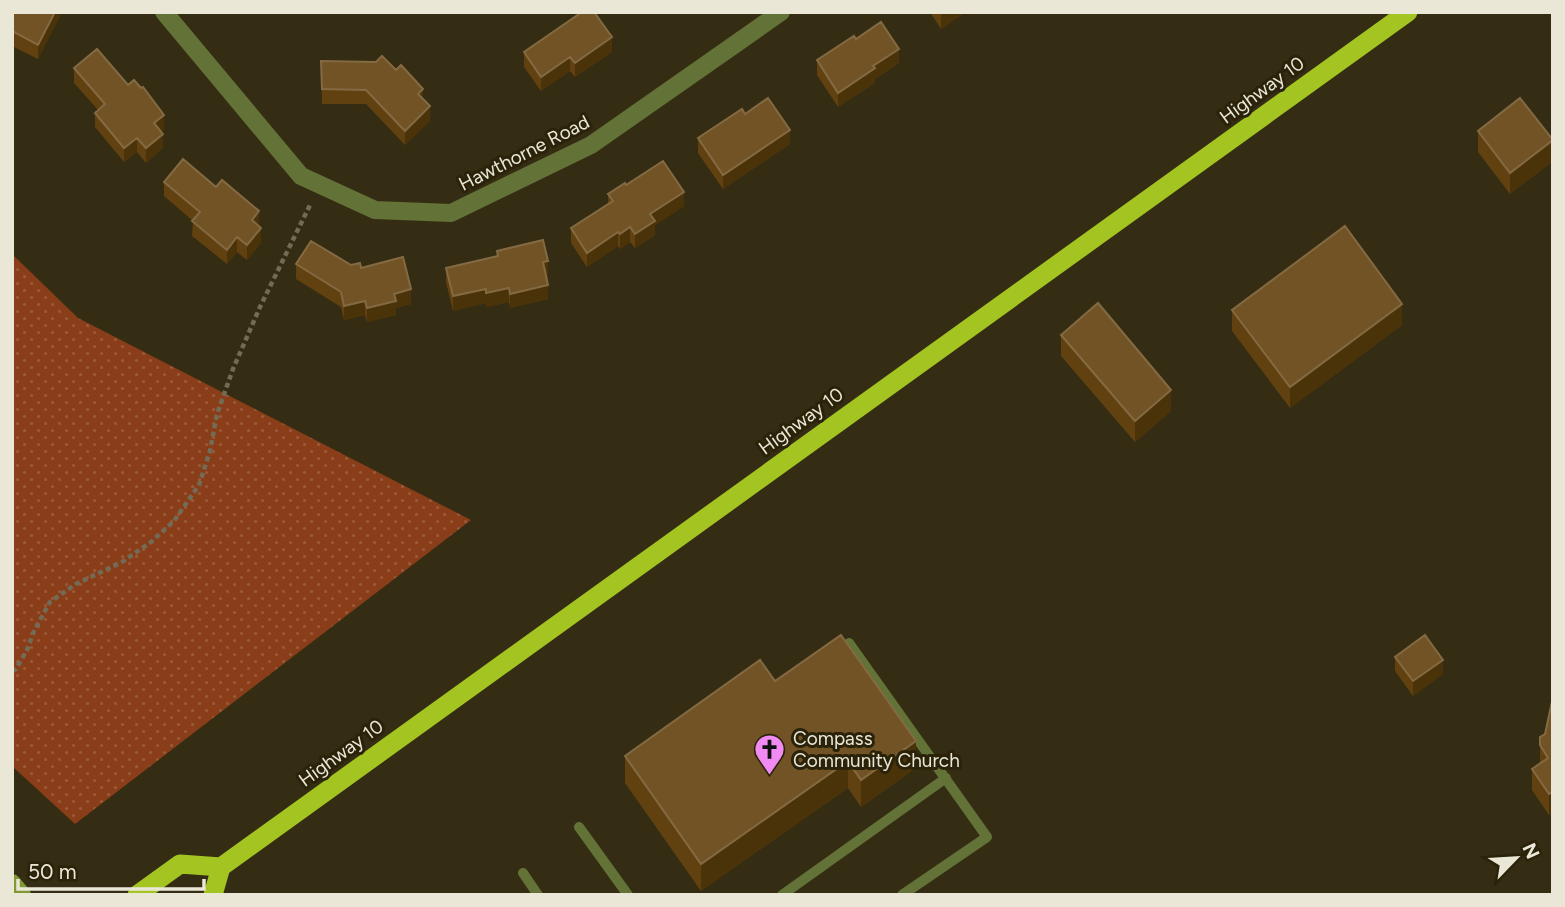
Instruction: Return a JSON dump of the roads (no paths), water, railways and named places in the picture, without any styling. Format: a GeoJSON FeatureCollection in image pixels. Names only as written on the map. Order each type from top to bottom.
{"type":"FeatureCollection","features":[{"type":"Feature","properties":{"kind":"highway","name":"Highway 10"},"geometry":{"type":"LineString","coordinates":[[221,867],[1408,12]]}},
{"type":"Feature","properties":{"kind":"highway"},"geometry":{"type":"LineString","coordinates":[[137,895],[180,864],[221,867],[213,895]]}},
{"type":"Feature","properties":{"kind":"main road"},"geometry":{"type":"LineString","coordinates":[[12,883],[22,895]]}},
{"type":"Feature","properties":{"kind":"street","name":"Hawthorne Road"},"geometry":{"type":"LineString","coordinates":[[164,12],[300,176],[375,209],[451,212],[591,145],[782,12]]}},
{"type":"Feature","properties":{"kind":"lane"},"geometry":{"type":"LineString","coordinates":[[849,643],[987,836],[902,895]]}},
{"type":"Feature","properties":{"kind":"lane"},"geometry":{"type":"LineString","coordinates":[[782,895],[946,778]]}},
{"type":"Feature","properties":{"kind":"lane"},"geometry":{"type":"LineString","coordinates":[[579,827],[628,895]]}},
{"type":"Feature","properties":{"kind":"lane"},"geometry":{"type":"LineString","coordinates":[[523,873],[538,895]]}},
{"type":"Feature","properties":{"kind":"place","name":"Compass Community Church"},"geometry":{"type":"Point","coordinates":[770,776]}}]}
